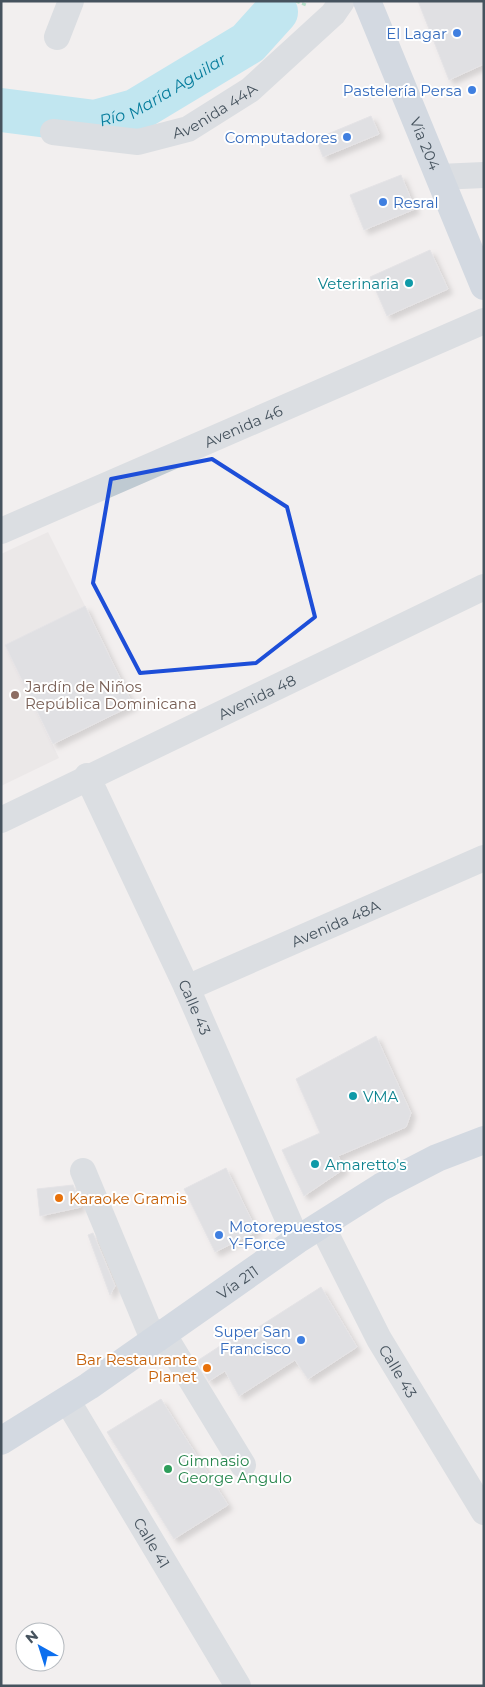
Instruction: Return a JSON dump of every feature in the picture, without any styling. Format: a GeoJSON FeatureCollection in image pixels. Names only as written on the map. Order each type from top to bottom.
{"type":"FeatureCollection","features":[{"type":"Feature","properties":{"kind":"main road","name":"Vía 204"},"geometry":{"type":"LineString","coordinates":[[366,1],[484,286]]}},
{"type":"Feature","properties":{"kind":"main road","name":"Vía 211"},"geometry":{"type":"LineString","coordinates":[[1,1441],[67,1400],[297,1240],[389,1183],[437,1158],[484,1140]]}},
{"type":"Feature","properties":{"kind":"street"},"geometry":{"type":"LineString","coordinates":[[56,37],[71,1]]}},
{"type":"Feature","properties":{"kind":"street","name":"Avenida 44A"},"geometry":{"type":"LineString","coordinates":[[53,132],[138,142],[188,129],[250,90],[333,14],[342,1]]}},
{"type":"Feature","properties":{"kind":"street"},"geometry":{"type":"LineString","coordinates":[[439,176],[484,175]]}},
{"type":"Feature","properties":{"kind":"street","name":"Avenida 46"},"geometry":{"type":"LineString","coordinates":[[1,531],[484,320]]}},
{"type":"Feature","properties":{"kind":"street","name":"Avenida 48"},"geometry":{"type":"LineString","coordinates":[[1,820],[87,776],[484,587]]}},
{"type":"Feature","properties":{"kind":"street","name":"Calle 43"},"geometry":{"type":"LineString","coordinates":[[87,776],[187,988],[297,1240]]}},
{"type":"Feature","properties":{"kind":"street","name":"Avenida 48A"},"geometry":{"type":"LineString","coordinates":[[187,988],[484,858]]}},
{"type":"Feature","properties":{"kind":"street"},"geometry":{"type":"LineString","coordinates":[[83,1171],[158,1336],[243,1465]]}},
{"type":"Feature","properties":{"kind":"street","name":"Calle 43"},"geometry":{"type":"LineString","coordinates":[[322,1226],[379,1339],[484,1512]]}},
{"type":"Feature","properties":{"kind":"street","name":"Calle 41"},"geometry":{"type":"LineString","coordinates":[[67,1400],[238,1686]]}},
{"type":"Feature","properties":{"kind":"highlighted area"},"geometry":{"type":"Polygon","coordinates":[[[212,459],[287,507],[315,617],[256,663],[140,673],[93,583],[111,479],[212,459]]]}},
{"type":"Feature","properties":{"kind":"shaded area","name":"Jardín de Niños República Dominicana"},"geometry":{"type":"Polygon","coordinates":[[[48,532],[85,606],[5,645],[59,758],[1,786],[1,554],[48,532]]]}},
{"type":"Feature","properties":{"kind":"building","name":"El Lagar"},"geometry":{"type":"Polygon","coordinates":[[[418,1],[484,1],[484,64],[449,80],[418,1]]]}},
{"type":"Feature","properties":{"kind":"building","name":"Computadores"},"geometry":{"type":"Polygon","coordinates":[[[371,116],[379,134],[323,157],[316,139],[371,116]]]}},
{"type":"Feature","properties":{"kind":"building","name":"Resral"},"geometry":{"type":"Polygon","coordinates":[[[401,175],[415,209],[364,230],[350,195],[401,175]]]}},
{"type":"Feature","properties":{"kind":"building","name":"Veterinaria"},"geometry":{"type":"Polygon","coordinates":[[[430,250],[448,289],[387,316],[370,277],[430,250]]]}},
{"type":"Feature","properties":{"kind":"building"},"geometry":{"type":"Polygon","coordinates":[[[85,606],[133,705],[53,744],[5,645],[85,606]]]}},
{"type":"Feature","properties":{"kind":"building","name":"VMA"},"geometry":{"type":"Polygon","coordinates":[[[376,1036],[411,1113],[406,1127],[338,1156],[344,1169],[304,1196],[282,1150],[320,1133],[296,1079],[376,1036]]]}},
{"type":"Feature","properties":{"kind":"building"},"geometry":{"type":"Polygon","coordinates":[[[226,1168],[257,1231],[215,1252],[184,1189],[226,1168]]]}},
{"type":"Feature","properties":{"kind":"building","name":"Karaoke Gramis"},"geometry":{"type":"Polygon","coordinates":[[[73,1185],[81,1207],[40,1216],[37,1189],[73,1185]]]}},
{"type":"Feature","properties":{"kind":"building"},"geometry":{"type":"Polygon","coordinates":[[[93,1233],[115,1286],[110,1295],[88,1235],[93,1233]]]}},
{"type":"Feature","properties":{"kind":"building"},"geometry":{"type":"Polygon","coordinates":[[[321,1287],[357,1347],[308,1379],[295,1360],[239,1396],[225,1371],[209,1381],[197,1361],[240,1333],[243,1337],[321,1287]]]}},
{"type":"Feature","properties":{"kind":"building","name":"Gimnasio George Angulo"},"geometry":{"type":"Polygon","coordinates":[[[161,1399],[228,1505],[174,1539],[107,1432],[161,1399]]]}},
{"type":"Feature","properties":{"kind":"waterway","name":"Río María Aguilar"},"geometry":{"type":"LineString","coordinates":[[1,110],[95,122],[135,111],[248,43],[276,12]]}},
{"type":"Feature","properties":{"kind":"place","name":"El Lagar"},"geometry":{"type":"Point","coordinates":[457,33]}},
{"type":"Feature","properties":{"kind":"place","name":"Pastelería Persa"},"geometry":{"type":"Point","coordinates":[472,90]}},
{"type":"Feature","properties":{"kind":"place","name":"Computadores"},"geometry":{"type":"Point","coordinates":[347,137]}},
{"type":"Feature","properties":{"kind":"place","name":"Resral"},"geometry":{"type":"Point","coordinates":[383,202]}},
{"type":"Feature","properties":{"kind":"place","name":"Veterinaria"},"geometry":{"type":"Point","coordinates":[409,283]}},
{"type":"Feature","properties":{"kind":"place","name":"Jardín de Niños República Dominicana"},"geometry":{"type":"Point","coordinates":[15,695]}},
{"type":"Feature","properties":{"kind":"place","name":"VMA"},"geometry":{"type":"Point","coordinates":[353,1096]}},
{"type":"Feature","properties":{"kind":"place","name":"Amaretto's"},"geometry":{"type":"Point","coordinates":[315,1164]}},
{"type":"Feature","properties":{"kind":"place","name":"Karaoke Gramis"},"geometry":{"type":"Point","coordinates":[59,1198]}},
{"type":"Feature","properties":{"kind":"place","name":"Motorepuestos Y-Force"},"geometry":{"type":"Point","coordinates":[219,1235]}},
{"type":"Feature","properties":{"kind":"place","name":"Super San Francisco"},"geometry":{"type":"Point","coordinates":[301,1340]}},
{"type":"Feature","properties":{"kind":"place","name":"Bar Restaurante Planet"},"geometry":{"type":"Point","coordinates":[207,1368]}},
{"type":"Feature","properties":{"kind":"place","name":"Gimnasio George Angulo"},"geometry":{"type":"Point","coordinates":[168,1469]}}]}
